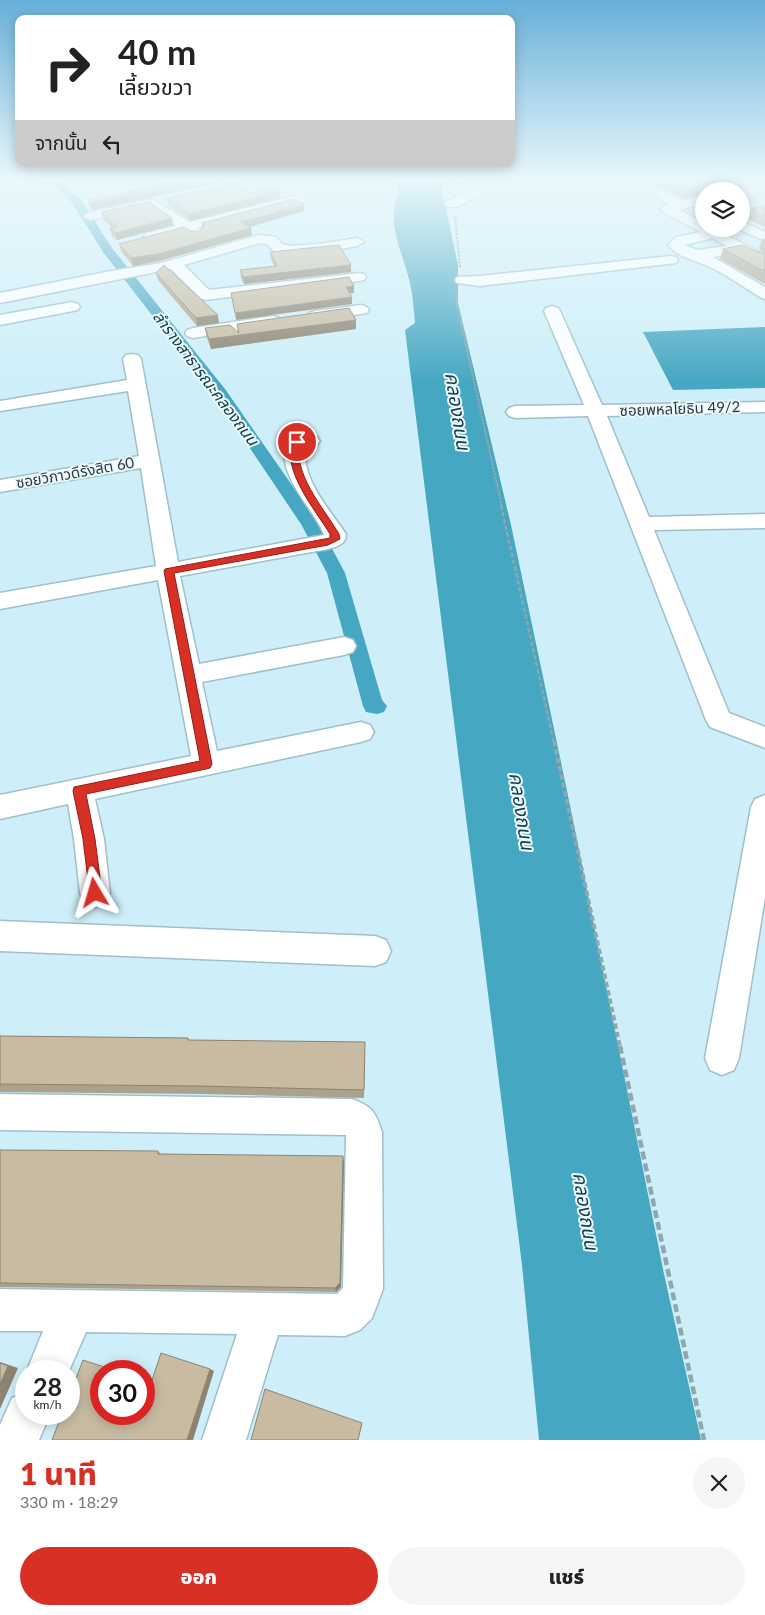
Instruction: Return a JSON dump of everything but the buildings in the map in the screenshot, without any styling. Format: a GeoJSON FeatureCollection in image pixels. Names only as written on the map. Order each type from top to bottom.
{"type":"FeatureCollection","features":[{"type":"Feature","properties":{"kind":"street"},"geometry":{"type":"LineString","coordinates":[[148,248],[157,261]]}},
{"type":"Feature","properties":{"kind":"street"},"geometry":{"type":"LineString","coordinates":[[217,248],[221,251]]}},
{"type":"Feature","properties":{"kind":"street"},"geometry":{"type":"LineString","coordinates":[[0,298],[174,263],[230,248]]}},
{"type":"Feature","properties":{"kind":"street"},"geometry":{"type":"LineString","coordinates":[[280,248],[294,250],[308,248]]}},
{"type":"Feature","properties":{"kind":"street"},"geometry":{"type":"LineString","coordinates":[[679,248],[720,266],[765,294]]}},
{"type":"Feature","properties":{"kind":"street"},"geometry":{"type":"LineString","coordinates":[[694,254],[730,248]]}},
{"type":"Feature","properties":{"kind":"street"},"geometry":{"type":"LineString","coordinates":[[740,248],[765,261]]}},
{"type":"Feature","properties":{"kind":"street"},"geometry":{"type":"LineString","coordinates":[[462,280],[480,281],[671,260]]}},
{"type":"Feature","properties":{"kind":"street"},"geometry":{"type":"LineString","coordinates":[[174,263],[223,316]]}},
{"type":"Feature","properties":{"kind":"street"},"geometry":{"type":"LineString","coordinates":[[205,295],[359,277]]}},
{"type":"Feature","properties":{"kind":"street"},"geometry":{"type":"LineString","coordinates":[[0,320],[72,307]]}},
{"type":"Feature","properties":{"kind":"street"},"geometry":{"type":"LineString","coordinates":[[193,333],[223,316],[292,318],[361,310]]}},
{"type":"Feature","properties":{"kind":"street"},"geometry":{"type":"LineString","coordinates":[[552,311],[596,412],[719,720],[765,738]]}},
{"type":"Feature","properties":{"kind":"street"},"geometry":{"type":"LineString","coordinates":[[132,359],[168,571],[206,764]]}},
{"type":"Feature","properties":{"kind":"street"},"geometry":{"type":"LineString","coordinates":[[0,406],[137,384]]}},
{"type":"Feature","properties":{"kind":"street","name":"ซอยพหลโยธิน 49/2"},"geometry":{"type":"LineString","coordinates":[[515,412],[596,412],[765,407]]}},
{"type":"Feature","properties":{"kind":"street"},"geometry":{"type":"LineString","coordinates":[[0,600],[320,544],[335,539],[335,534],[300,477],[294,463],[297,442],[310,441]]}},
{"type":"Feature","properties":{"kind":"street","name":"ซอยวิภาวดีรังสิต 60"},"geometry":{"type":"LineString","coordinates":[[0,486],[150,460]]}},
{"type":"Feature","properties":{"kind":"street"},"geometry":{"type":"LineString","coordinates":[[641,524],[765,521]]}},
{"type":"Feature","properties":{"kind":"street"},"geometry":{"type":"LineString","coordinates":[[189,675],[344,646]]}},
{"type":"Feature","properties":{"kind":"street"},"geometry":{"type":"LineString","coordinates":[[0,806],[361,732]]}},
{"type":"Feature","properties":{"kind":"street"},"geometry":{"type":"LineString","coordinates":[[79,791],[89,839],[95,893]]}},
{"type":"Feature","properties":{"kind":"street"},"geometry":{"type":"LineString","coordinates":[[722,1058],[765,807]]}},
{"type":"Feature","properties":{"kind":"street"},"geometry":{"type":"LineString","coordinates":[[0,936],[375,952]]}},
{"type":"Feature","properties":{"kind":"street"},"geometry":{"type":"LineString","coordinates":[[0,1112],[352,1117],[361,1123],[364,1132],[363,1289],[357,1303],[345,1315],[0,1310]]}},
{"type":"Feature","properties":{"kind":"street"},"geometry":{"type":"LineString","coordinates":[[52,1360],[74,1311]]}},
{"type":"Feature","properties":{"kind":"street"},"geometry":{"type":"LineString","coordinates":[[224,1440],[264,1314]]}},
{"type":"Feature","properties":{"kind":"street"},"geometry":{"type":"LineString","coordinates":[[16,1440],[23,1425]]}},
{"type":"Feature","properties":{"kind":"path"},"geometry":{"type":"LineString","coordinates":[[458,248],[462,280],[455,281],[457,305],[587,892],[704,1440]]}},
{"type":"Feature","properties":{"kind":"water","name":"คลองถนน"},"geometry":{"type":"Polygon","coordinates":[[[400,248],[454,248],[458,265],[458,303],[511,525],[566,786],[664,1274],[701,1440],[539,1440],[522,1265],[405,330],[415,323],[408,276],[400,248]]]}},
{"type":"Feature","properties":{"kind":"water"},"geometry":{"type":"Polygon","coordinates":[[[765,327],[765,388],[673,390],[643,332],[765,327]]]}},
{"type":"Feature","properties":{"kind":"waterway","name":"ลำรางสาธารณะคลองถนน"},"geometry":{"type":"LineString","coordinates":[[106,248],[220,392],[310,524],[336,573],[373,706],[377,706]]}},
{"type":"Feature","properties":{"kind":"route"},"geometry":{"type":"LineString","coordinates":[[95,893],[89,839],[79,791],[206,764],[168,571],[328,542],[335,539],[335,534],[300,477],[294,463],[297,442]]}}]}
